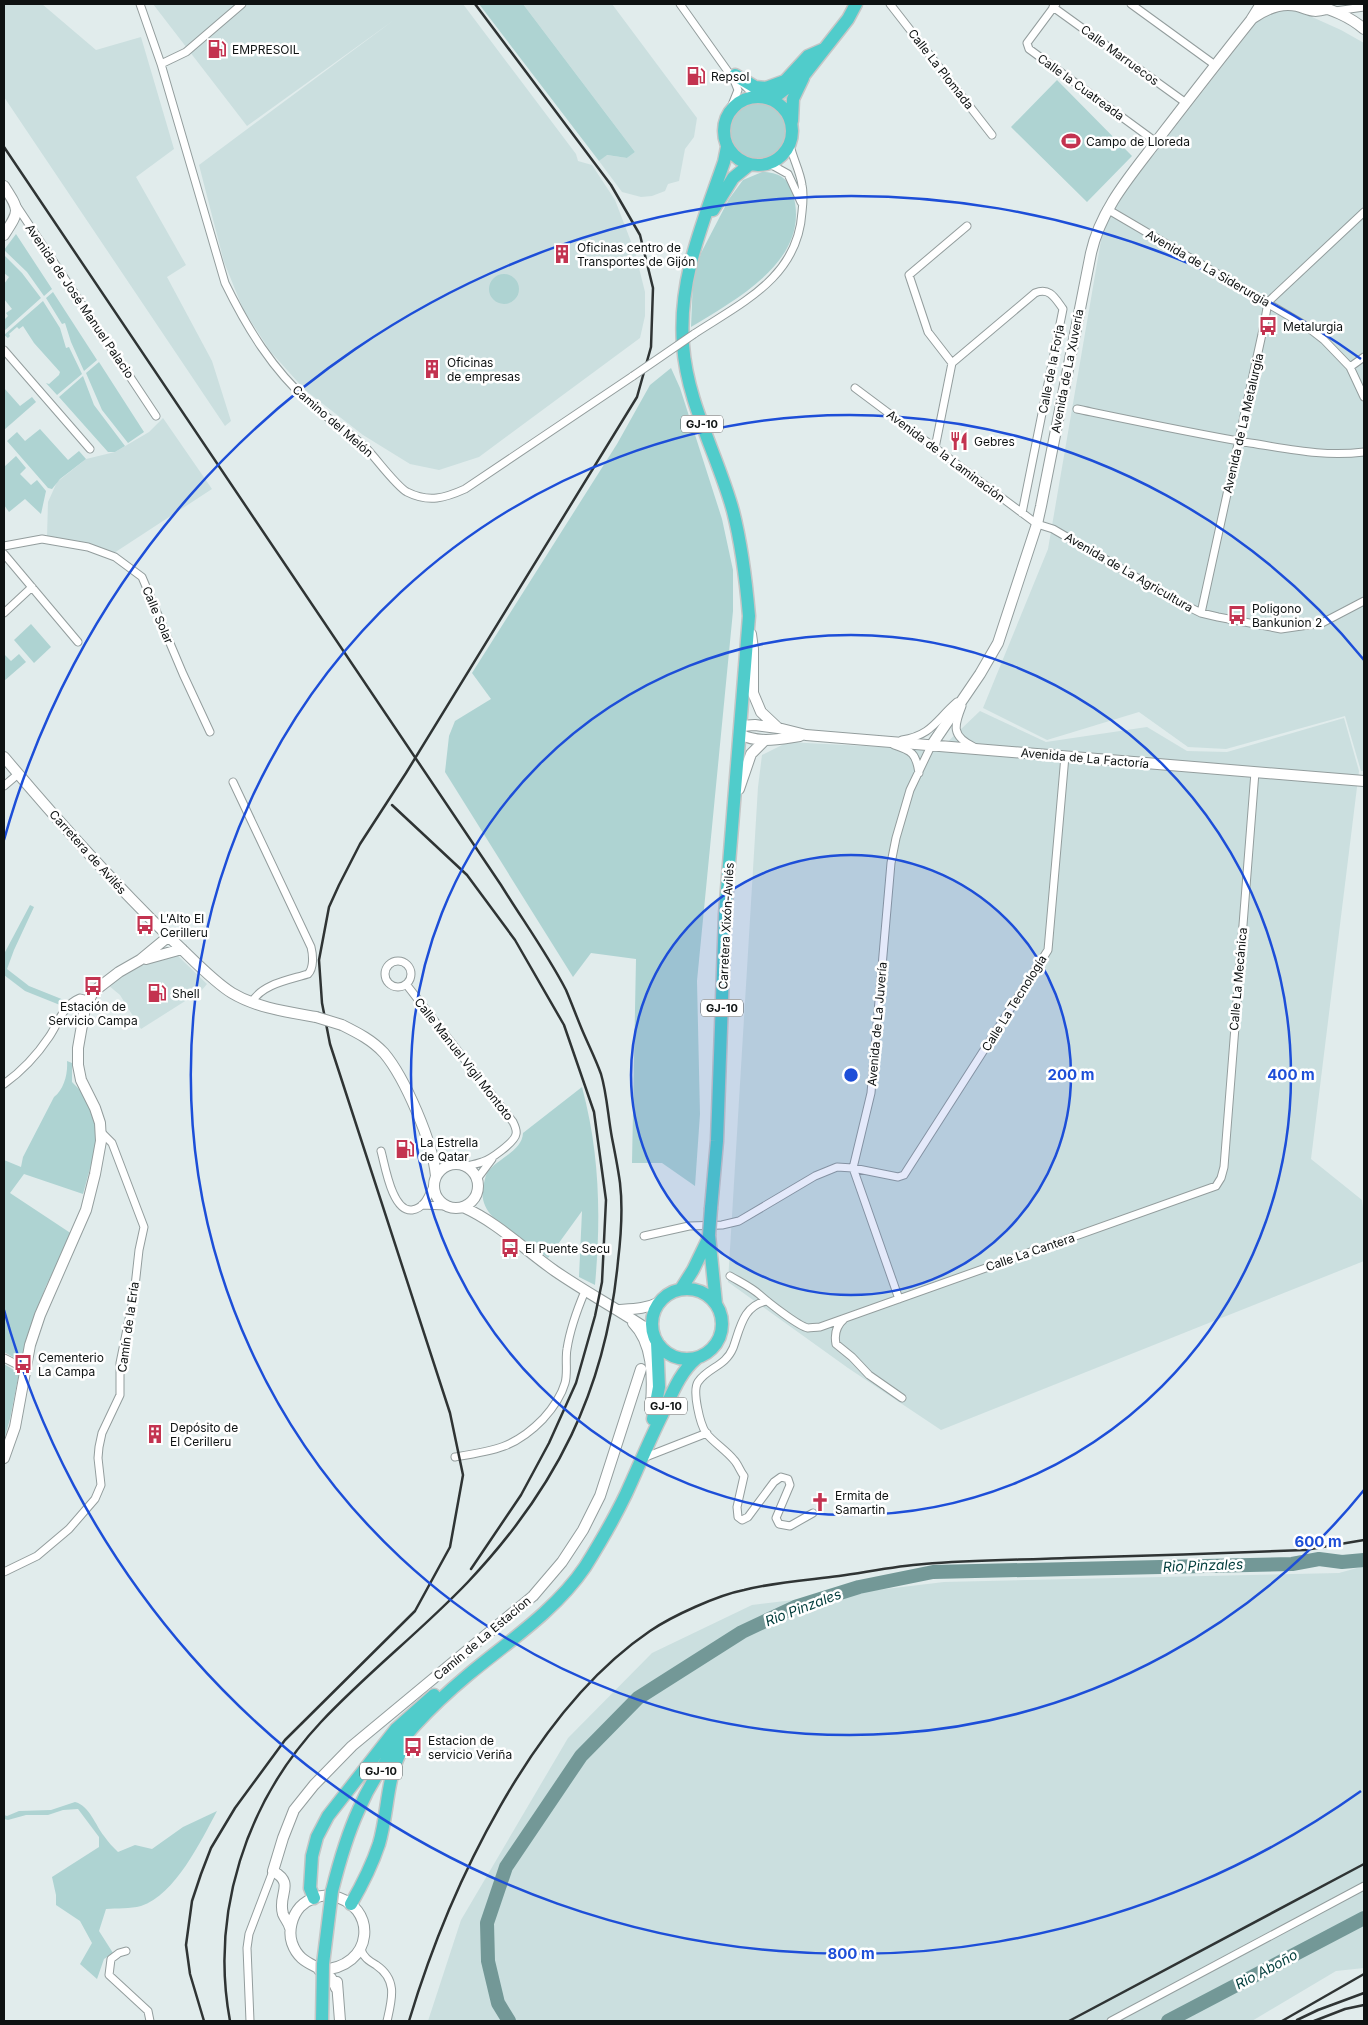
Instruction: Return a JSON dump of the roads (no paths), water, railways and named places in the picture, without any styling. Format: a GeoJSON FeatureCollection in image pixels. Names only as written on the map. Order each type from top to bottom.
{"type":"FeatureCollection","features":[{"type":"Feature","properties":{"kind":"highway"},"geometry":{"type":"LineString","coordinates":[[727,147],[738,160],[749,165],[760,166],[770,164],[781,158],[790,145],[793,99],[804,76],[848,19],[856,4]]}},
{"type":"Feature","properties":{"kind":"highway"},"geometry":{"type":"LineString","coordinates":[[731,72],[755,87],[766,88],[785,81],[808,56],[826,48]]}},
{"type":"Feature","properties":{"kind":"highway"},"geometry":{"type":"LineString","coordinates":[[772,99],[804,76]]}},
{"type":"Feature","properties":{"kind":"highway"},"geometry":{"type":"LineString","coordinates":[[730,110],[747,98],[755,96],[772,99],[785,109],[792,123]]}},
{"type":"Feature","properties":{"kind":"highway","name":"GJ-10"},"geometry":{"type":"LineString","coordinates":[[727,147],[724,137],[725,121],[730,110]]}},
{"type":"Feature","properties":{"kind":"highway","name":"Carretera Xixón-Avilés"},"geometry":{"type":"LineString","coordinates":[[716,1304],[709,1236],[717,1141],[725,914],[748,616],[746,575],[732,511],[696,406],[686,368],[683,345],[685,288],[690,260],[724,162],[727,147]]}},
{"type":"Feature","properties":{"kind":"highway","name":"Carretera Xixón-Avilés"},"geometry":{"type":"LineString","coordinates":[[701,229],[733,178],[749,165]]}},
{"type":"Feature","properties":{"kind":"highway","name":"Carretera Xixón-Avilés"},"geometry":{"type":"LineString","coordinates":[[681,1289],[693,1270],[709,1236]]}},
{"type":"Feature","properties":{"kind":"highway"},"geometry":{"type":"LineString","coordinates":[[681,1289],[694,1290],[706,1295],[716,1304]]}},
{"type":"Feature","properties":{"kind":"highway","name":"GJ-10"},"geometry":{"type":"LineString","coordinates":[[640,1459],[651,1426],[659,1392],[655,1338],[651,1322],[660,1302],[668,1294],[681,1289]]}},
{"type":"Feature","properties":{"kind":"highway","name":"GJ-10"},"geometry":{"type":"LineString","coordinates":[[322,2021],[323,1964],[332,1892],[340,1861],[359,1807],[384,1764],[409,1732],[468,1675],[552,1606],[583,1569],[626,1494],[674,1386],[690,1364],[710,1350],[718,1340],[722,1328],[721,1315],[716,1304]]}},
{"type":"Feature","properties":{"kind":"highway"},"geometry":{"type":"LineString","coordinates":[[655,1338],[663,1350],[672,1356],[685,1359],[697,1358]]}},
{"type":"Feature","properties":{"kind":"highway"},"geometry":{"type":"LineString","coordinates":[[351,1904],[366,1878],[379,1843],[392,1770],[400,1753],[414,1734],[479,1674],[490,1658]]}},
{"type":"Feature","properties":{"kind":"highway"},"geometry":{"type":"LineString","coordinates":[[314,1898],[310,1888],[312,1856],[317,1837],[328,1816],[396,1729],[446,1685],[468,1675]]}},
{"type":"Feature","properties":{"kind":"street","name":"Camino del Melón"},"geometry":{"type":"LineString","coordinates":[[140,4],[161,64],[225,283],[239,312],[265,354],[310,404],[365,447],[406,492],[426,498],[445,498],[465,489],[755,294],[788,260],[801,228],[802,185],[790,145]]}},
{"type":"Feature","properties":{"kind":"street"},"geometry":{"type":"LineString","coordinates":[[161,64],[186,52],[242,4]]}},
{"type":"Feature","properties":{"kind":"street"},"geometry":{"type":"LineString","coordinates":[[680,4],[731,72],[755,96]]}},
{"type":"Feature","properties":{"kind":"street","name":"Calle La Plomada"},"geometry":{"type":"LineString","coordinates":[[890,4],[992,134]]}},
{"type":"Feature","properties":{"kind":"street"},"geometry":{"type":"LineString","coordinates":[[1131,4],[1216,65]]}},
{"type":"Feature","properties":{"kind":"street"},"geometry":{"type":"LineString","coordinates":[[1314,4],[1331,10],[1355,22],[1364,29]]}},
{"type":"Feature","properties":{"kind":"street","name":"Calle la Cuatreada"},"geometry":{"type":"LineString","coordinates":[[1055,5],[1027,43],[1029,50],[1156,142]]}},
{"type":"Feature","properties":{"kind":"street","name":"Calle Marruecos"},"geometry":{"type":"LineString","coordinates":[[1055,5],[1186,103]]}},
{"type":"Feature","properties":{"kind":"street","name":"Avenida de La Xuvería"},"geometry":{"type":"LineString","coordinates":[[931,746],[967,694],[998,643],[1037,524],[1092,247],[1107,209],[1256,10],[1278,5],[1296,6],[1314,12],[1331,10]]}},
{"type":"Feature","properties":{"kind":"street"},"geometry":{"type":"LineString","coordinates":[[1331,10],[1364,7]]}},
{"type":"Feature","properties":{"kind":"street"},"geometry":{"type":"LineString","coordinates":[[730,110],[738,90],[731,72]]}},
{"type":"Feature","properties":{"kind":"street"},"geometry":{"type":"LineString","coordinates":[[770,164],[788,174],[803,205]]}},
{"type":"Feature","properties":{"kind":"street","name":"Avenida de José Manuel Palacio"},"geometry":{"type":"LineString","coordinates":[[4,186],[156,416]]}},
{"type":"Feature","properties":{"kind":"street"},"geometry":{"type":"LineString","coordinates":[[4,235],[17,213],[16,204]]}},
{"type":"Feature","properties":{"kind":"street","name":"Avenida de La Siderurgia"},"geometry":{"type":"LineString","coordinates":[[1107,209],[1268,302],[1324,340],[1350,367],[1364,398]]}},
{"type":"Feature","properties":{"kind":"street"},"geometry":{"type":"LineString","coordinates":[[1268,302],[1364,212]]}},
{"type":"Feature","properties":{"kind":"street"},"geometry":{"type":"LineString","coordinates":[[935,448],[952,363],[928,332],[909,275],[967,226]]}},
{"type":"Feature","properties":{"kind":"street","name":"Calle de la Forja"},"geometry":{"type":"LineString","coordinates":[[952,363],[1035,293],[1042,290],[1049,292],[1063,309],[1022,513]]}},
{"type":"Feature","properties":{"kind":"street","name":"Avenida de La Metalurgia"},"geometry":{"type":"LineString","coordinates":[[1201,613],[1268,302]]}},
{"type":"Feature","properties":{"kind":"street"},"geometry":{"type":"LineString","coordinates":[[4,350],[90,449]]}},
{"type":"Feature","properties":{"kind":"street"},"geometry":{"type":"LineString","coordinates":[[1350,367],[1364,356]]}},
{"type":"Feature","properties":{"kind":"street","name":"Avenida de la Laminación"},"geometry":{"type":"LineString","coordinates":[[854,388],[1037,524]]}},
{"type":"Feature","properties":{"kind":"street"},"geometry":{"type":"LineString","coordinates":[[1077,409],[1238,441],[1320,454],[1336,455],[1364,452]]}},
{"type":"Feature","properties":{"kind":"street","name":"Avenida de La Agricultura"},"geometry":{"type":"LineString","coordinates":[[1037,524],[1053,529],[1201,613],[1281,629],[1322,623],[1364,601]]}},
{"type":"Feature","properties":{"kind":"street","name":"Calle Solar"},"geometry":{"type":"LineString","coordinates":[[4,546],[42,539],[88,547],[116,557],[142,577],[210,732]]}},
{"type":"Feature","properties":{"kind":"street"},"geometry":{"type":"LineString","coordinates":[[4,554],[78,642]]}},
{"type":"Feature","properties":{"kind":"street"},"geometry":{"type":"LineString","coordinates":[[4,613],[32,587]]}},
{"type":"Feature","properties":{"kind":"street"},"geometry":{"type":"LineString","coordinates":[[748,616],[753,649],[753,693],[761,712],[778,728]]}},
{"type":"Feature","properties":{"kind":"street"},"geometry":{"type":"LineString","coordinates":[[886,742],[912,738],[929,730],[967,694]]}},
{"type":"Feature","properties":{"kind":"street"},"geometry":{"type":"LineString","coordinates":[[967,694],[955,722],[956,730],[959,737],[966,744],[980,750]]}},
{"type":"Feature","properties":{"kind":"street","name":"Avenida de La Factoría"},"geometry":{"type":"LineString","coordinates":[[739,730],[755,725],[806,735],[1364,781]]}},
{"type":"Feature","properties":{"kind":"street","name":"Avenida de La Factoría"},"geometry":{"type":"LineString","coordinates":[[739,730],[750,740],[764,741],[806,735]]}},
{"type":"Feature","properties":{"kind":"street"},"geometry":{"type":"LineString","coordinates":[[733,809],[751,754],[764,741]]}},
{"type":"Feature","properties":{"kind":"street"},"geometry":{"type":"LineString","coordinates":[[886,742],[912,752],[917,760],[918,773]]}},
{"type":"Feature","properties":{"kind":"street","name":"Avenida de La Juvería"},"geometry":{"type":"LineString","coordinates":[[853,1168],[871,1093],[891,863],[910,790],[931,746]]}},
{"type":"Feature","properties":{"kind":"street","name":"Calle La Tecnología"},"geometry":{"type":"LineString","coordinates":[[853,1168],[898,1177],[904,1176],[1048,950],[1065,756]]}},
{"type":"Feature","properties":{"kind":"street","name":"Carretera de Avilés"},"geometry":{"type":"LineString","coordinates":[[7,761],[101,867],[169,936],[231,992],[252,1002],[342,1025],[368,1039],[389,1060],[400,1077],[430,1146],[435,1180]]}},
{"type":"Feature","properties":{"kind":"street","name":"Calle La Mecánica"},"geometry":{"type":"LineString","coordinates":[[1216,1186],[1221,1178],[1224,1167],[1255,772]]}},
{"type":"Feature","properties":{"kind":"street"},"geometry":{"type":"LineString","coordinates":[[4,786],[18,774]]}},
{"type":"Feature","properties":{"kind":"street"},"geometry":{"type":"LineString","coordinates":[[233,782],[311,947],[312,954],[310,972],[308,974],[264,989],[252,1002]]}},
{"type":"Feature","properties":{"kind":"street"},"geometry":{"type":"LineString","coordinates":[[4,1458],[15,1427],[30,1345],[40,1315],[86,1210],[99,1150],[100,1131],[97,1116],[81,1080],[78,1065],[78,1048],[88,1000],[93,992],[103,984],[140,960],[169,936]]}},
{"type":"Feature","properties":{"kind":"street"},"geometry":{"type":"LineString","coordinates":[[140,960],[182,948]]}},
{"type":"Feature","properties":{"kind":"street","name":"Calle Manuel Vigil Montoto"},"geometry":{"type":"LineString","coordinates":[[406,984],[513,1122],[516,1134],[514,1139],[483,1162],[462,1165]]}},
{"type":"Feature","properties":{"kind":"street"},"geometry":{"type":"LineString","coordinates":[[4,1084],[17,1075],[30,1062],[49,1038],[66,1007],[80,998],[88,1000]]}},
{"type":"Feature","properties":{"kind":"street","name":"Camín de la Ería"},"geometry":{"type":"LineString","coordinates":[[4,1572],[37,1556],[69,1528],[95,1499],[101,1485],[98,1458],[102,1433],[120,1396],[120,1363],[144,1227],[112,1143],[100,1131]]}},
{"type":"Feature","properties":{"kind":"street"},"geometry":{"type":"LineString","coordinates":[[430,1146],[437,1153],[473,1171],[477,1179],[476,1195],[485,1219]]}},
{"type":"Feature","properties":{"kind":"street"},"geometry":{"type":"LineString","coordinates":[[380,1151],[395,1199],[400,1206],[408,1210],[415,1210],[422,1205],[441,1169],[449,1165],[462,1165]]}},
{"type":"Feature","properties":{"kind":"street","name":"Calle Manuel Vigil Montoto"},"geometry":{"type":"LineString","coordinates":[[477,1179],[493,1156]]}},
{"type":"Feature","properties":{"kind":"street"},"geometry":{"type":"LineString","coordinates":[[644,1236],[689,1226],[722,1225],[743,1219],[815,1176],[837,1167],[853,1168],[899,1299]]}},
{"type":"Feature","properties":{"kind":"street"},"geometry":{"type":"LineString","coordinates":[[435,1180],[435,1193],[446,1206]]}},
{"type":"Feature","properties":{"kind":"street","name":"Calle La Cantera"},"geometry":{"type":"LineString","coordinates":[[730,1276],[759,1294],[798,1323],[808,1328],[820,1327],[1216,1186]]}},
{"type":"Feature","properties":{"kind":"street"},"geometry":{"type":"LineString","coordinates":[[422,1205],[434,1204],[454,1208],[463,1207],[470,1203],[476,1195]]}},
{"type":"Feature","properties":{"kind":"street"},"geometry":{"type":"LineString","coordinates":[[463,1207],[485,1219],[554,1271],[622,1312],[655,1338]]}},
{"type":"Feature","properties":{"kind":"street"},"geometry":{"type":"LineString","coordinates":[[455,1457],[486,1452],[521,1439],[552,1410],[560,1398],[566,1381],[566,1350],[574,1318],[585,1291]]}},
{"type":"Feature","properties":{"kind":"street"},"geometry":{"type":"LineString","coordinates":[[766,1301],[759,1302],[740,1323],[738,1334],[728,1358],[699,1380],[696,1386],[702,1423],[706,1433],[735,1460],[744,1476],[737,1507],[738,1516],[742,1520],[748,1517],[774,1482],[781,1477],[788,1479],[790,1485],[778,1509],[776,1518],[779,1524],[790,1526],[813,1513]]}},
{"type":"Feature","properties":{"kind":"street"},"geometry":{"type":"LineString","coordinates":[[622,1312],[651,1307],[660,1302]]}},
{"type":"Feature","properties":{"kind":"street"},"geometry":{"type":"LineString","coordinates":[[622,1312],[638,1328],[646,1344],[650,1361],[652,1387],[651,1426]]}},
{"type":"Feature","properties":{"kind":"street"},"geometry":{"type":"LineString","coordinates":[[844,1319],[835,1332],[836,1344],[869,1375],[902,1398]]}},
{"type":"Feature","properties":{"kind":"street"},"geometry":{"type":"LineString","coordinates":[[4,1358],[26,1369]]}},
{"type":"Feature","properties":{"kind":"street","name":"Camín de La Estacion"},"geometry":{"type":"LineString","coordinates":[[273,1871],[294,1810],[314,1785],[352,1746],[533,1596],[562,1562],[583,1530],[600,1496],[641,1369]]}},
{"type":"Feature","properties":{"kind":"street"},"geometry":{"type":"LineString","coordinates":[[640,1459],[706,1433]]}},
{"type":"Feature","properties":{"kind":"street"},"geometry":{"type":"LineString","coordinates":[[250,2021],[247,1948],[249,1934],[273,1871],[285,1881],[282,1907],[283,1915],[290,1928],[291,1941],[296,1952],[305,1962],[331,1978],[336,1988],[340,2021]]}},
{"type":"Feature","properties":{"kind":"street"},"geometry":{"type":"LineString","coordinates":[[1111,2021],[1364,1886]]}},
{"type":"Feature","properties":{"kind":"street"},"geometry":{"type":"LineString","coordinates":[[290,1928],[296,1912],[305,1903],[326,1895],[340,1898],[351,1904],[359,1913],[364,1926],[364,1936],[360,1949],[354,1958],[341,1967],[319,1970]]}},
{"type":"Feature","properties":{"kind":"street"},"geometry":{"type":"LineString","coordinates":[[282,1907],[291,1912],[296,1912]]}},
{"type":"Feature","properties":{"kind":"street"},"geometry":{"type":"LineString","coordinates":[[360,1949],[368,1960],[381,1969],[392,1985],[392,2003],[387,2021]]}},
{"type":"Feature","properties":{"kind":"street"},"geometry":{"type":"LineString","coordinates":[[126,1951],[119,1953],[111,1959],[109,1976],[148,2011],[150,2021]]}},
{"type":"Feature","properties":{"kind":"street"},"geometry":{"type":"LineString","coordinates":[[354,1958],[368,1960]]}},
{"type":"Feature","properties":{"kind":"street"},"geometry":{"type":"LineString","coordinates":[[336,1988],[341,1967]]}},
{"type":"Feature","properties":{"kind":"waterway","name":"Rio Pinzales"},"geometry":{"type":"LineString","coordinates":[[509,2021],[498,2003],[488,1961],[487,1923],[506,1867],[581,1756],[638,1698],[742,1632],[795,1607],[859,1587],[933,1572],[1292,1564],[1319,1559],[1342,1562],[1364,1560]]}},
{"type":"Feature","properties":{"kind":"waterway","name":"Rio Aboño"},"geometry":{"type":"LineString","coordinates":[[1168,2021],[1364,1918]]}},
{"type":"Feature","properties":{"kind":"railway"},"geometry":{"type":"LineString","coordinates":[[204,2021],[190,1974],[186,1945],[192,1901],[211,1848],[235,1808],[285,1740],[415,1611],[450,1547],[463,1475],[450,1413],[330,1044],[322,1003],[319,960],[329,907],[360,844],[406,773],[637,397],[651,347],[653,288],[640,235],[611,185],[475,4]]}},
{"type":"Feature","properties":{"kind":"railway"},"geometry":{"type":"LineString","coordinates":[[4,147],[501,885],[551,964],[566,990],[601,1074],[620,1183],[621,1232],[612,1308],[602,1353],[588,1395],[571,1435],[551,1474],[499,1547],[431,1619],[357,1686],[321,1722],[295,1753],[272,1787],[254,1823],[240,1861],[230,1900],[225,1940],[225,1980],[230,2021]]}},
{"type":"Feature","properties":{"kind":"railway"},"geometry":{"type":"LineString","coordinates":[[392,805],[467,875],[515,940],[564,1025],[594,1112],[606,1200],[602,1282],[595,1316],[576,1383],[549,1443],[521,1495],[471,1569]]}},
{"type":"Feature","properties":{"kind":"railway"},"geometry":{"type":"LineString","coordinates":[[409,2021],[426,1969],[447,1915],[472,1860],[500,1806],[532,1754],[568,1707],[607,1665],[659,1625],[721,1596],[756,1587],[913,1565],[977,1561],[1305,1550],[1364,1540]]}},
{"type":"Feature","properties":{"kind":"railway"},"geometry":{"type":"LineString","coordinates":[[1069,2021],[1364,1864]]}},
{"type":"Feature","properties":{"kind":"railway"},"geometry":{"type":"LineString","coordinates":[[1282,2021],[1364,1974]]}},
{"type":"Feature","properties":{"kind":"railway"},"geometry":{"type":"LineString","coordinates":[[1297,2020],[1364,1993]]}},
{"type":"Feature","properties":{"kind":"railway"},"geometry":{"type":"LineString","coordinates":[[1314,2021],[1345,2009],[1364,2005]]}},
{"type":"Feature","properties":{"kind":"place","name":"EMPRESOIL"},"geometry":{"type":"Point","coordinates":[217,49]}},
{"type":"Feature","properties":{"kind":"place","name":"Repsol"},"geometry":{"type":"Point","coordinates":[696,76]}},
{"type":"Feature","properties":{"kind":"place","name":"Campo de Lloreda"},"geometry":{"type":"Point","coordinates":[1071,141]}},
{"type":"Feature","properties":{"kind":"place","name":"Oficinas centro de Transportes de Gijón"},"geometry":{"type":"Point","coordinates":[562,254]}},
{"type":"Feature","properties":{"kind":"place","name":"Metalurgia"},"geometry":{"type":"Point","coordinates":[1268,326]}},
{"type":"Feature","properties":{"kind":"place","name":"Oficinas de empresas"},"geometry":{"type":"Point","coordinates":[432,369]}},
{"type":"Feature","properties":{"kind":"place","name":"Gebres"},"geometry":{"type":"Point","coordinates":[959,441]}},
{"type":"Feature","properties":{"kind":"place","name":"Poligono Bankunion 2"},"geometry":{"type":"Point","coordinates":[1237,615]}},
{"type":"Feature","properties":{"kind":"place","name":"L'Alto El Cerilleru"},"geometry":{"type":"Point","coordinates":[145,925]}},
{"type":"Feature","properties":{"kind":"place","name":"Estación de Servicio Campa"},"geometry":{"type":"Point","coordinates":[93,986]}},
{"type":"Feature","properties":{"kind":"place","name":"Shell"},"geometry":{"type":"Point","coordinates":[157,993]}},
{"type":"Feature","properties":{"kind":"place","name":"La Estrella de Qatar"},"geometry":{"type":"Point","coordinates":[405,1149]}},
{"type":"Feature","properties":{"kind":"place","name":"El Puente Secu"},"geometry":{"type":"Point","coordinates":[510,1248]}},
{"type":"Feature","properties":{"kind":"place","name":"Cementerio La Campa"},"geometry":{"type":"Point","coordinates":[23,1364]}},
{"type":"Feature","properties":{"kind":"place","name":"Depósito de El Cerilleru"},"geometry":{"type":"Point","coordinates":[155,1434]}},
{"type":"Feature","properties":{"kind":"place","name":"Ermita de Samartin"},"geometry":{"type":"Point","coordinates":[820,1502]}},
{"type":"Feature","properties":{"kind":"place","name":"Estacion de servicio Veriña"},"geometry":{"type":"Point","coordinates":[413,1747]}}]}
